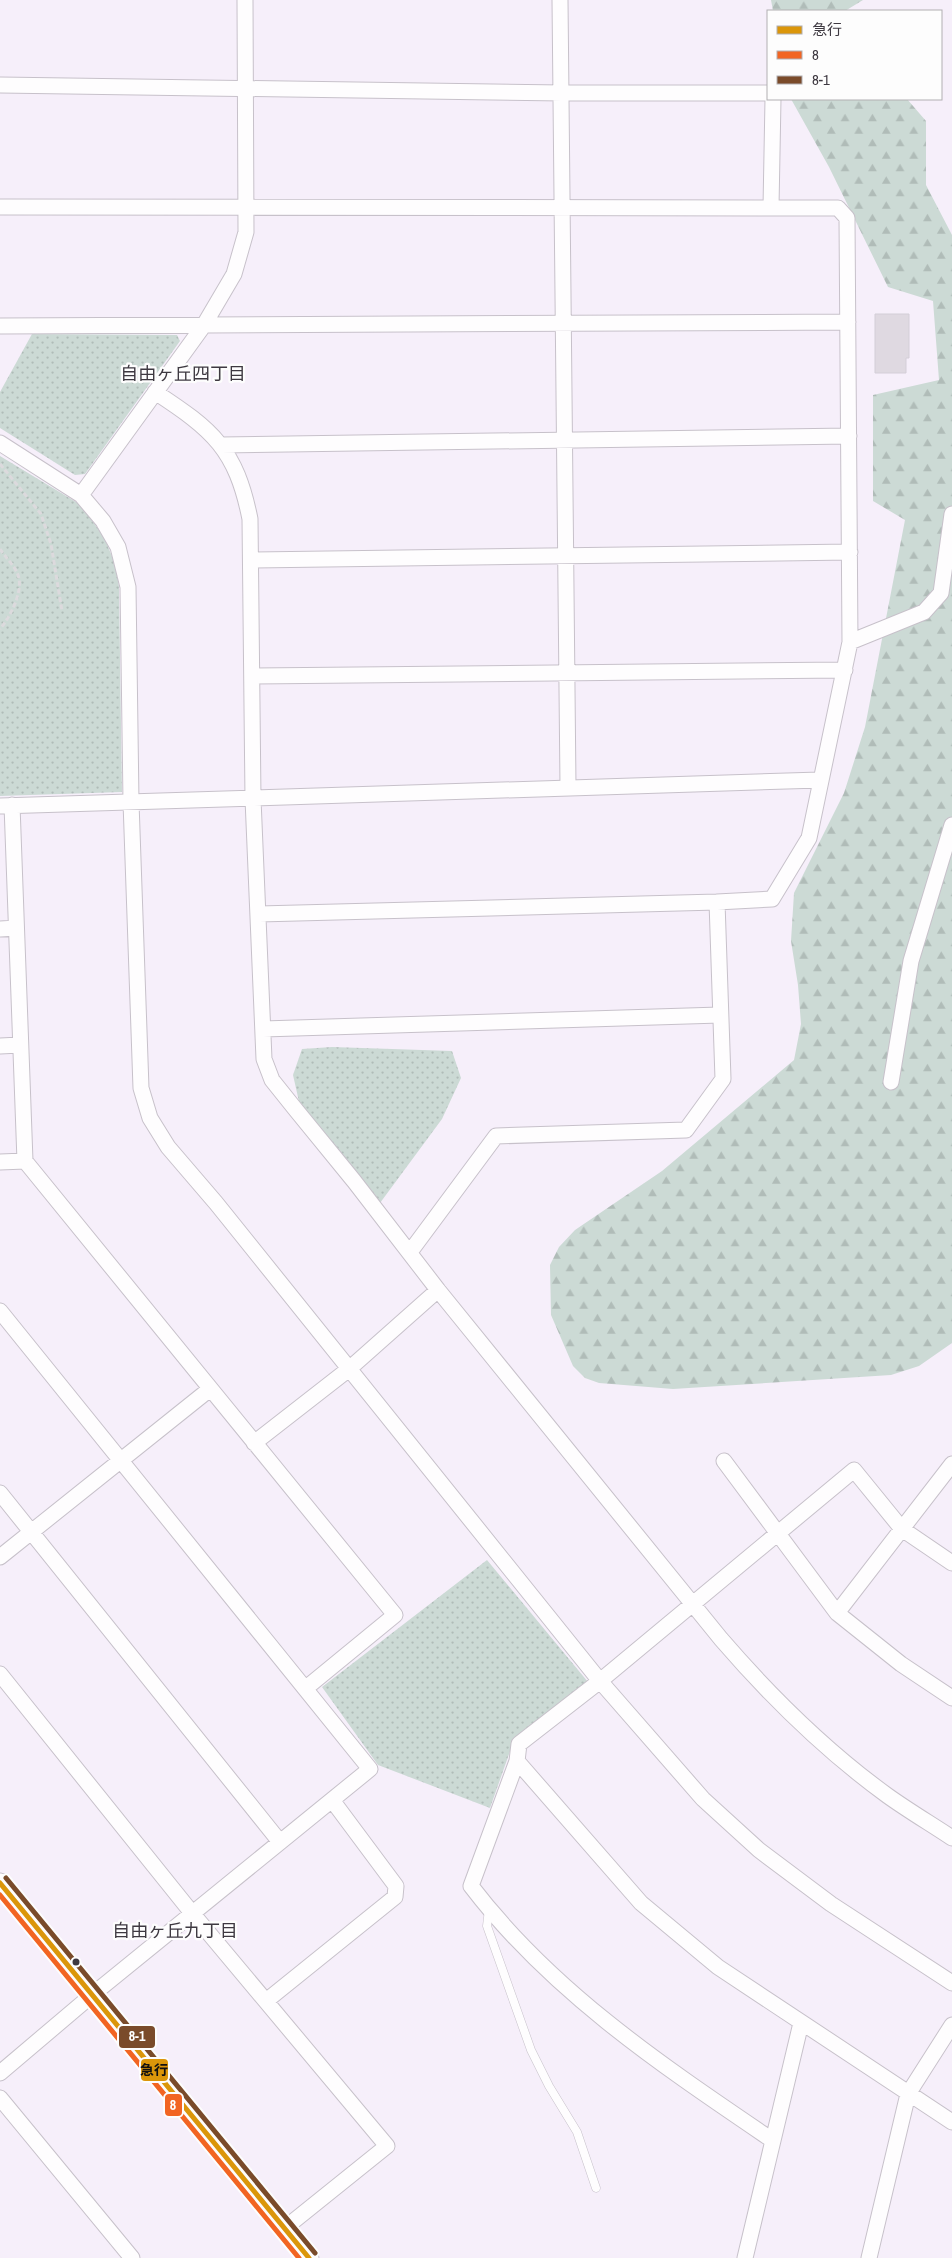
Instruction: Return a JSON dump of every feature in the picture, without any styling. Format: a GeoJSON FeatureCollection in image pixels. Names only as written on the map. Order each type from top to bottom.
{"type":"FeatureCollection","features":[{"type":"Feature","properties":{"kind":"street"},"geometry":{"type":"LineString","coordinates":[[81,495],[204,325],[234,274],[246,232],[247,88],[245,0]]}},
{"type":"Feature","properties":{"kind":"street"},"geometry":{"type":"LineString","coordinates":[[560,0],[567,438],[568,786]]}},
{"type":"Feature","properties":{"kind":"street"},"geometry":{"type":"LineString","coordinates":[[0,85],[562,93],[767,93]]}},
{"type":"Feature","properties":{"kind":"street"},"geometry":{"type":"LineString","coordinates":[[771,207],[773,100]]}},
{"type":"Feature","properties":{"kind":"street"},"geometry":{"type":"LineString","coordinates":[[0,207],[771,207],[838,208],[847,218],[850,642],[809,838],[772,899],[259,914]]}},
{"type":"Feature","properties":{"kind":"street"},"geometry":{"type":"LineString","coordinates":[[0,326],[848,322]]}},
{"type":"Feature","properties":{"kind":"street"},"geometry":{"type":"LineString","coordinates":[[155,392],[196,419],[221,445],[234,466],[245,495],[250,519],[252,560],[253,799],[264,1059],[272,1080],[410,1252],[438,1290],[694,1603],[721,1639],[764,1689],[818,1740],[888,1796],[952,1838]]}},
{"type":"Feature","properties":{"kind":"street"},"geometry":{"type":"LineString","coordinates":[[221,445],[567,438],[849,436]]}},
{"type":"Feature","properties":{"kind":"street"},"geometry":{"type":"LineString","coordinates":[[0,443],[81,495],[103,521],[118,548],[128,587],[139,1052],[141,1088],[150,1118],[168,1147],[216,1203],[600,1681],[702,1799],[759,1850],[831,1904],[952,1983]]}},
{"type":"Feature","properties":{"kind":"street"},"geometry":{"type":"LineString","coordinates":[[850,642],[924,612],[941,593],[952,514]]}},
{"type":"Feature","properties":{"kind":"street"},"geometry":{"type":"LineString","coordinates":[[252,560],[850,552]]}},
{"type":"Feature","properties":{"kind":"street"},"geometry":{"type":"LineString","coordinates":[[252,676],[845,670]]}},
{"type":"Feature","properties":{"kind":"street"},"geometry":{"type":"LineString","coordinates":[[306,1688],[395,1615],[24,1161],[16,928],[6,805],[253,799],[568,786],[820,780]]}},
{"type":"Feature","properties":{"kind":"street"},"geometry":{"type":"LineString","coordinates":[[891,1082],[911,961],[952,826]]}},
{"type":"Feature","properties":{"kind":"street"},"geometry":{"type":"LineString","coordinates":[[410,1252],[496,1136],[686,1130],[723,1079],[717,902]]}},
{"type":"Feature","properties":{"kind":"street"},"geometry":{"type":"LineString","coordinates":[[0,929],[16,928]]}},
{"type":"Feature","properties":{"kind":"street"},"geometry":{"type":"LineString","coordinates":[[263,1029],[720,1014]]}},
{"type":"Feature","properties":{"kind":"street"},"geometry":{"type":"LineString","coordinates":[[0,1046],[20,1045]]}},
{"type":"Feature","properties":{"kind":"street"},"geometry":{"type":"LineString","coordinates":[[0,1162],[24,1161]]}},
{"type":"Feature","properties":{"kind":"street"},"geometry":{"type":"LineString","coordinates":[[254,1444],[349,1369],[438,1290]]}},
{"type":"Feature","properties":{"kind":"street"},"geometry":{"type":"LineString","coordinates":[[0,1311],[306,1688],[370,1770],[192,1913],[0,2073]]}},
{"type":"Feature","properties":{"kind":"street"},"geometry":{"type":"LineString","coordinates":[[0,1557],[210,1389]]}},
{"type":"Feature","properties":{"kind":"street"},"geometry":{"type":"LineString","coordinates":[[724,1461],[838,1613],[901,1664],[952,1698]]}},
{"type":"Feature","properties":{"kind":"street"},"geometry":{"type":"LineString","coordinates":[[838,1613],[952,1464]]}},
{"type":"Feature","properties":{"kind":"street"},"geometry":{"type":"LineString","coordinates":[[772,2140],[677,2076],[595,2014],[489,1909],[472,1886],[517,1761],[519,1744],[600,1681],[854,1470],[902,1529],[952,1563]]}},
{"type":"Feature","properties":{"kind":"street"},"geometry":{"type":"LineString","coordinates":[[0,1493],[280,1842]]}},
{"type":"Feature","properties":{"kind":"street"},"geometry":{"type":"LineString","coordinates":[[0,1674],[192,1913],[387,2146],[285,2228]]}},
{"type":"Feature","properties":{"kind":"street"},"geometry":{"type":"LineString","coordinates":[[517,1761],[641,1903],[718,1967],[952,2122]]}},
{"type":"Feature","properties":{"kind":"street"},"geometry":{"type":"LineString","coordinates":[[266,2001],[394,1897],[396,1886],[332,1800]]}},
{"type":"Feature","properties":{"kind":"street"},"geometry":{"type":"LineString","coordinates":[[0,1882],[309,2258]]}},
{"type":"Feature","properties":{"kind":"street"},"geometry":{"type":"LineString","coordinates":[[745,2258],[801,2023]]}},
{"type":"Feature","properties":{"kind":"street"},"geometry":{"type":"LineString","coordinates":[[869,2258],[908,2094],[952,2025]]}},
{"type":"Feature","properties":{"kind":"street"},"geometry":{"type":"LineString","coordinates":[[0,2098],[132,2258]]}},
{"type":"Feature","properties":{"kind":"lane"},"geometry":{"type":"LineString","coordinates":[[489,1909],[487,1926],[531,2050],[549,2086],[577,2132],[596,2188]]}},
{"type":"Feature","properties":{"kind":"path"},"geometry":{"type":"LineString","coordinates":[[0,464],[41,514],[51,544],[62,611]]}},
{"type":"Feature","properties":{"kind":"path"},"geometry":{"type":"LineString","coordinates":[[0,549],[18,575],[18,591],[7,620],[0,629]]}},
{"type":"Feature","properties":{"kind":"green space"},"geometry":{"type":"Polygon","coordinates":[[[771,0],[863,0],[847,10],[773,10],[771,0]]]}},
{"type":"Feature","properties":{"kind":"green space"},"geometry":{"type":"Polygon","coordinates":[[[792,100],[908,100],[926,121],[926,185],[952,235],[952,1343],[919,1366],[891,1375],[673,1389],[599,1383],[585,1378],[573,1366],[551,1315],[550,1265],[559,1247],[575,1230],[662,1171],[794,1060],[801,1024],[798,985],[791,941],[794,893],[844,793],[865,727],[905,520],[873,501],[873,395],[939,380],[933,301],[888,287],[829,167],[792,100]]]}},
{"type":"Feature","properties":{"kind":"green space"},"geometry":{"type":"Polygon","coordinates":[[[32,334],[177,335],[180,341],[85,474],[75,475],[0,428],[0,392],[32,334]]]}},
{"type":"Feature","properties":{"kind":"green space"},"geometry":{"type":"Polygon","coordinates":[[[0,456],[81,505],[104,537],[116,566],[119,587],[122,792],[0,796],[0,456]]]}},
{"type":"Feature","properties":{"kind":"green space"},"geometry":{"type":"Polygon","coordinates":[[[332,1047],[452,1051],[461,1078],[442,1119],[380,1203],[300,1106],[293,1075],[302,1049],[332,1047]]]}},
{"type":"Feature","properties":{"kind":"green space"},"geometry":{"type":"Polygon","coordinates":[[[487,1560],[588,1682],[514,1740],[490,1808],[378,1765],[322,1687],[487,1560]]]}},
{"type":"Feature","properties":{"kind":"building"},"geometry":{"type":"Polygon","coordinates":[[[875,314],[909,314],[909,358],[906,358],[906,373],[875,373],[875,314]]]}},
{"type":"Feature","properties":{"kind":"transit line","name":"8-1"},"geometry":{"type":"LineString","coordinates":[[6,1878],[315,2253]]}},
{"type":"Feature","properties":{"kind":"transit line","name":"急行"},"geometry":{"type":"LineString","coordinates":[[0,1883],[309,2258]]}},
{"type":"Feature","properties":{"kind":"transit line","name":"8"},"geometry":{"type":"LineString","coordinates":[[0,1895],[299,2258]]}},
{"type":"Feature","properties":{"kind":"district","name":"自由ヶ丘四丁目"},"geometry":{"type":"Point","coordinates":[183,374]}},
{"type":"Feature","properties":{"kind":"district","name":"自由ヶ丘九丁目"},"geometry":{"type":"Point","coordinates":[175,1931]}}]}
